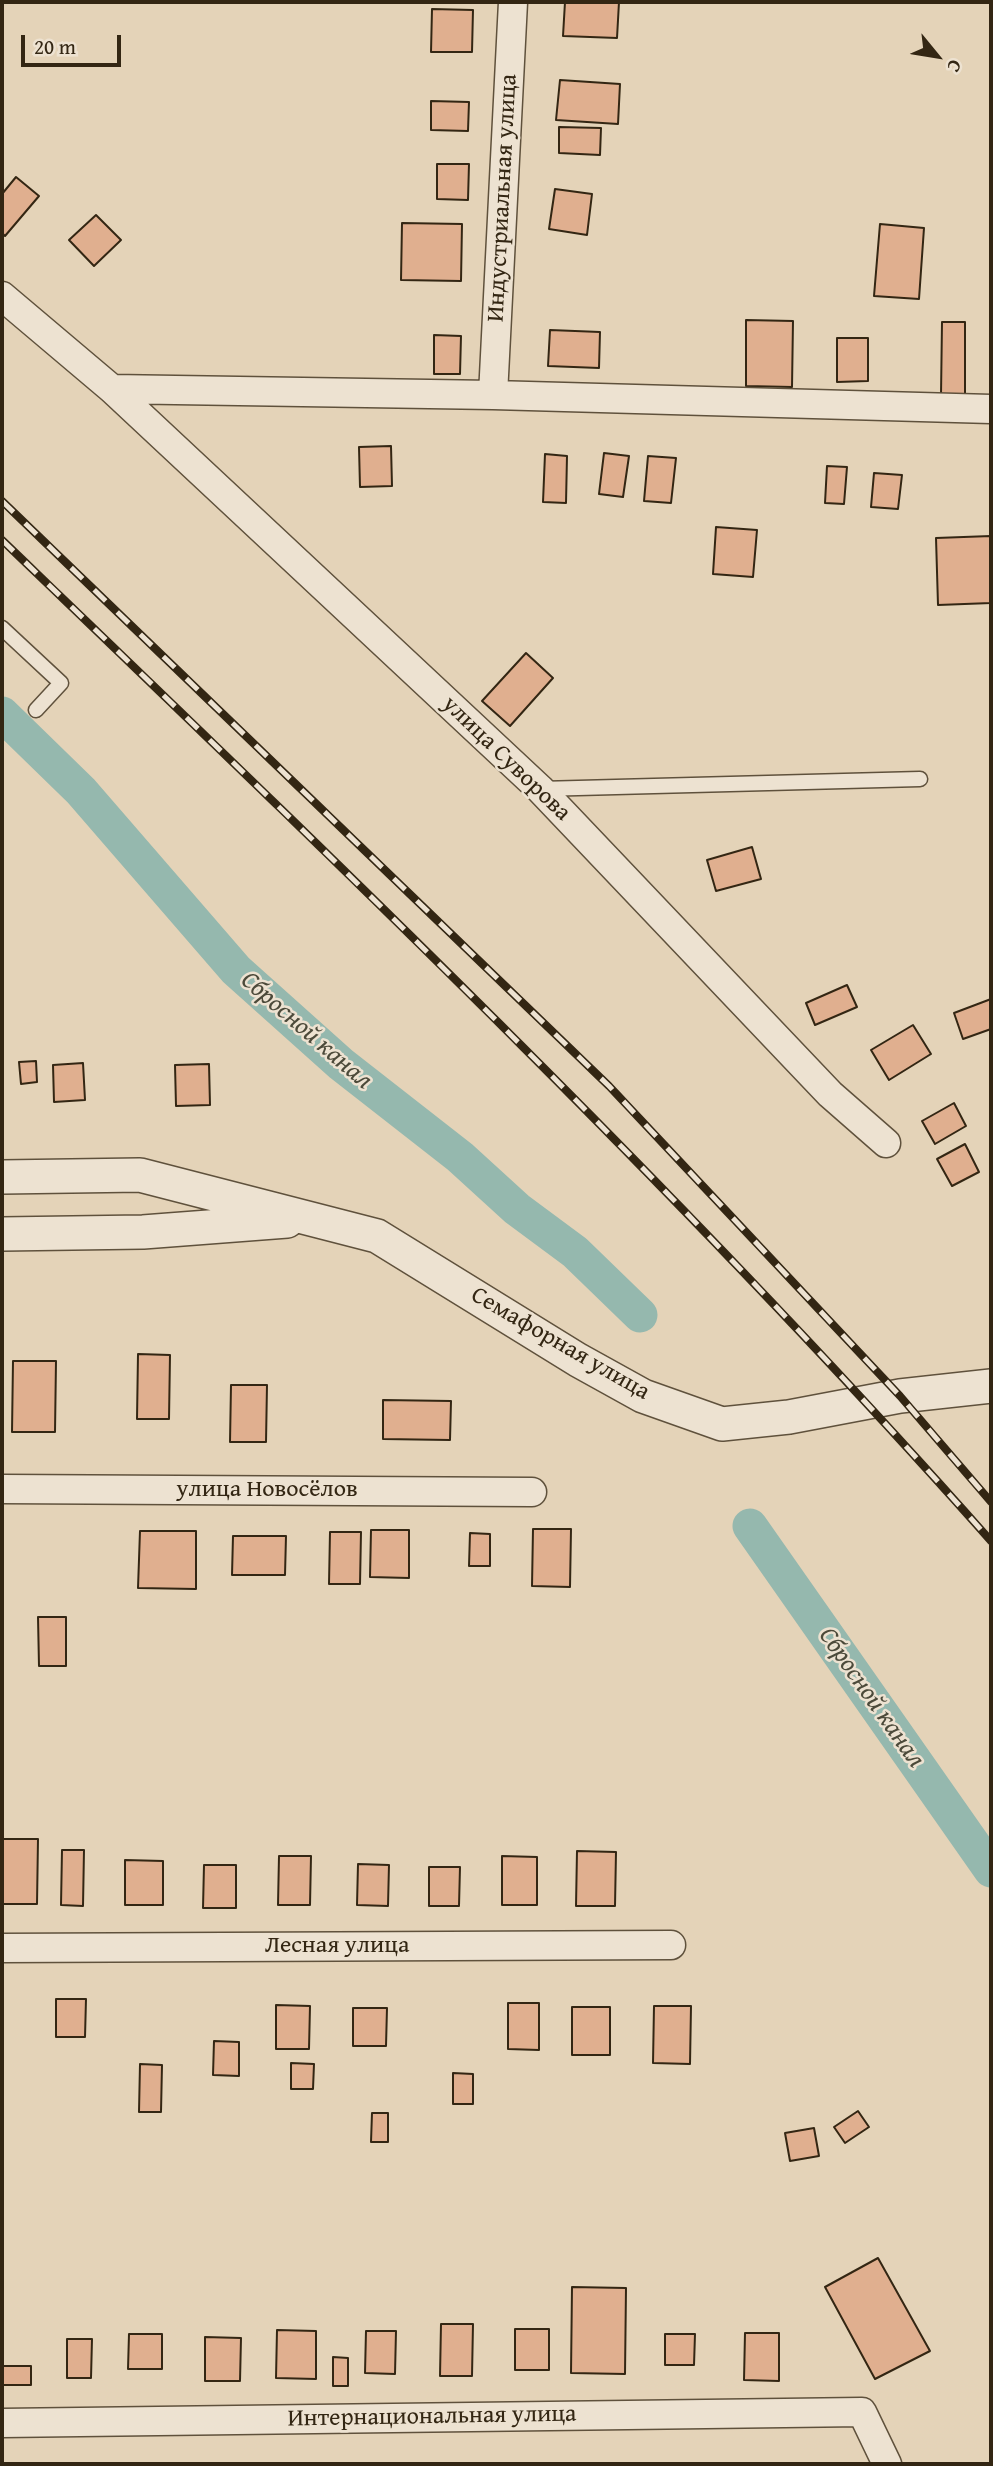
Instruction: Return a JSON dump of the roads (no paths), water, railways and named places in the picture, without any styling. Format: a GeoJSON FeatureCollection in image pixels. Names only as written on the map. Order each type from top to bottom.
{"type":"FeatureCollection","features":[{"type":"Feature","properties":{"kind":"street","name":"Индустриальная улица"},"geometry":{"type":"LineString","coordinates":[[493,395],[513,2]]}},
{"type":"Feature","properties":{"kind":"street","name":"улица Суворова"},"geometry":{"type":"LineString","coordinates":[[2,296],[112,389],[540,789],[830,1094],[886,1143]]}},
{"type":"Feature","properties":{"kind":"street"},"geometry":{"type":"LineString","coordinates":[[112,389],[493,395],[991,409]]}},
{"type":"Feature","properties":{"kind":"street"},"geometry":{"type":"LineString","coordinates":[[140,1175],[168,1194],[172,1208],[159,1223],[143,1232]]}},
{"type":"Feature","properties":{"kind":"street","name":"Семафорная улица"},"geometry":{"type":"LineString","coordinates":[[2,1177],[140,1175],[377,1236],[632,1390],[722,1424],[789,1417],[900,1396],[991,1386]]}},
{"type":"Feature","properties":{"kind":"street","name":"Семафорная улица"},"geometry":{"type":"LineString","coordinates":[[2,1234],[143,1232],[314,1219]]}},
{"type":"Feature","properties":{"kind":"street","name":"улица Новосёлов"},"geometry":{"type":"LineString","coordinates":[[2,1489],[532,1492]]}},
{"type":"Feature","properties":{"kind":"street","name":"Лесная улица"},"geometry":{"type":"LineString","coordinates":[[2,1948],[671,1945]]}},
{"type":"Feature","properties":{"kind":"street","name":"Интернациональная улица"},"geometry":{"type":"LineString","coordinates":[[2,2423],[862,2412],[887,2464]]}},
{"type":"Feature","properties":{"kind":"lane"},"geometry":{"type":"LineString","coordinates":[[2,628],[61,683],[36,710]]}},
{"type":"Feature","properties":{"kind":"lane"},"geometry":{"type":"LineString","coordinates":[[540,789],[920,779]]}},
{"type":"Feature","properties":{"kind":"waterway","name":"Сбросной канал"},"geometry":{"type":"LineString","coordinates":[[2,714],[81,791],[236,970],[341,1064],[460,1157],[517,1209],[575,1252],[640,1315]]}},
{"type":"Feature","properties":{"kind":"waterway","name":"Сбросной канал"},"geometry":{"type":"LineString","coordinates":[[750,1526],[991,1870]]}},
{"type":"Feature","properties":{"kind":"railway"},"geometry":{"type":"LineString","coordinates":[[2,501],[609,1086],[900,1396],[991,1502]]}},
{"type":"Feature","properties":{"kind":"railway"},"geometry":{"type":"LineString","coordinates":[[2,540],[381,907],[631,1156],[753,1282],[991,1541]]}}]}
